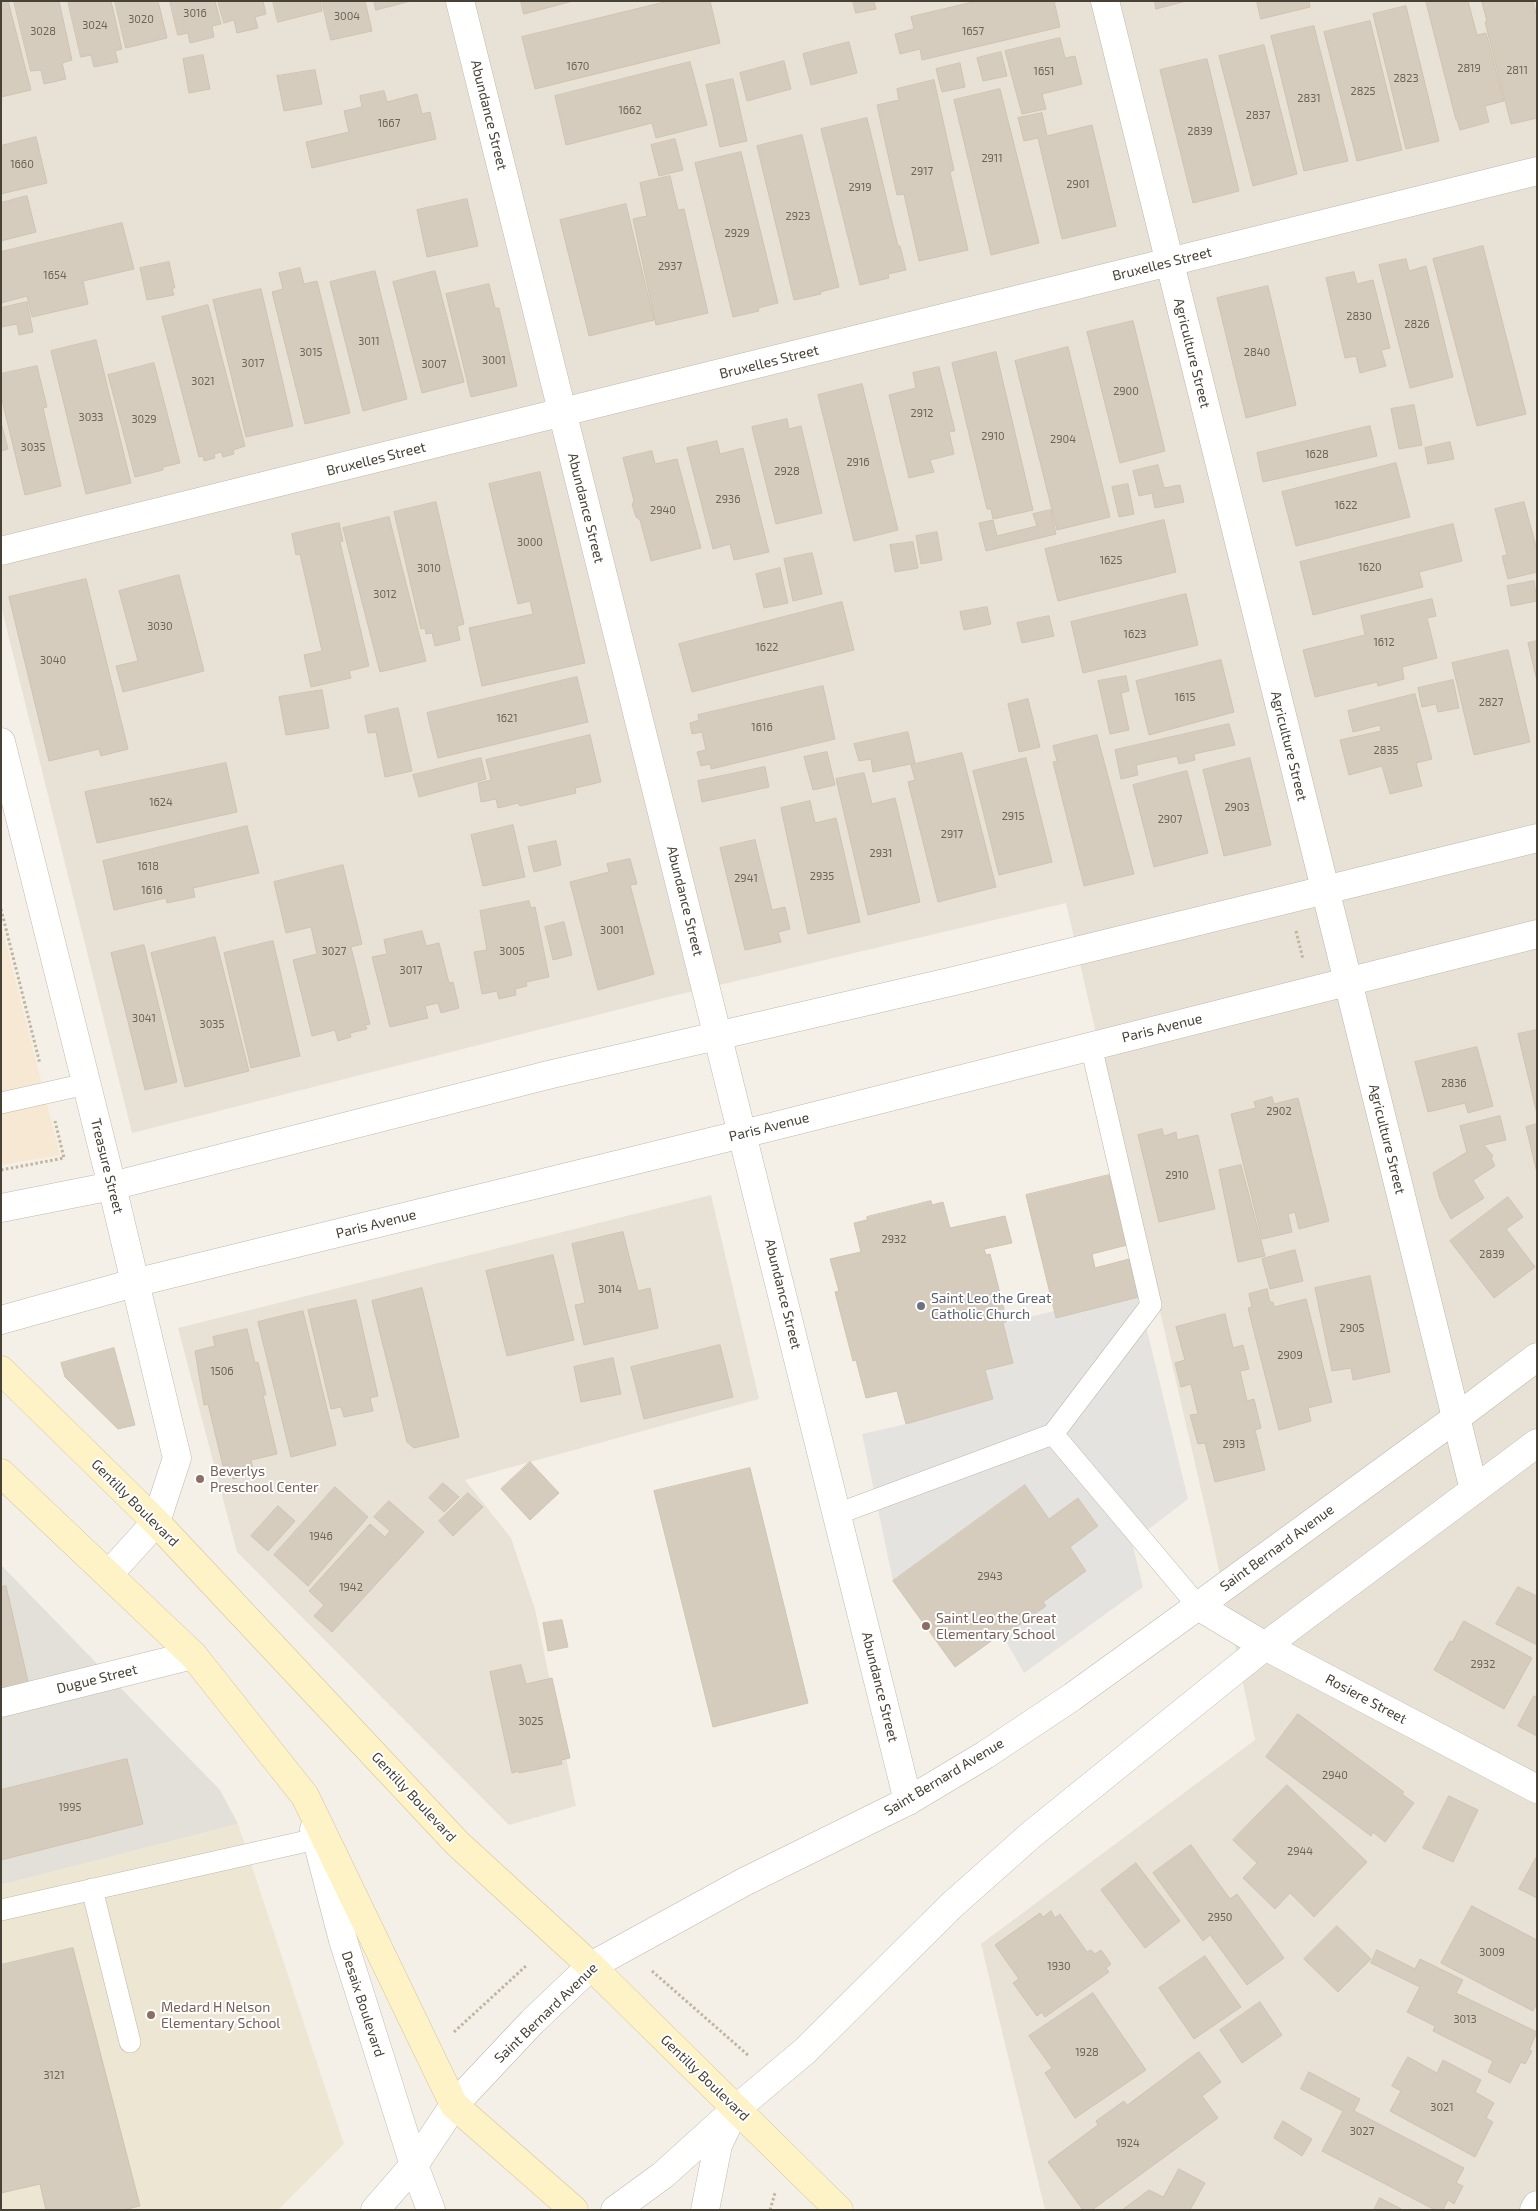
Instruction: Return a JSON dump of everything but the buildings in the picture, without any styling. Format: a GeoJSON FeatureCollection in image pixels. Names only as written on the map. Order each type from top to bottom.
{"type":"FeatureCollection","features":[{"type":"Feature","properties":{"kind":"main road","name":"Gentilly Boulevard"},"geometry":{"type":"LineString","coordinates":[[1,1370],[156,1522],[457,1843],[591,1966],[839,2210]]}},
{"type":"Feature","properties":{"kind":"main road"},"geometry":{"type":"LineString","coordinates":[[1,1473],[193,1655],[305,1796],[454,2105],[574,2210]]}},
{"type":"Feature","properties":{"kind":"street","name":"Abundance Street"},"geometry":{"type":"LineString","coordinates":[[460,1],[908,1801]]}},
{"type":"Feature","properties":{"kind":"street","name":"Agriculture Street"},"geometry":{"type":"LineString","coordinates":[[1105,1],[1474,1490]]}},
{"type":"Feature","properties":{"kind":"street","name":"Bruxelles Street"},"geometry":{"type":"LineString","coordinates":[[1,551],[1537,171]]}},
{"type":"Feature","properties":{"kind":"street","name":"Treasure Street"},"geometry":{"type":"LineString","coordinates":[[1,742],[112,1186],[177,1458],[156,1522],[109,1574]]}},
{"type":"Feature","properties":{"kind":"street"},"geometry":{"type":"LineString","coordinates":[[1,1208],[112,1186],[538,1078],[954,981],[1537,838]]}},
{"type":"Feature","properties":{"kind":"street","name":"Paris Avenue"},"geometry":{"type":"LineString","coordinates":[[1,1320],[134,1283],[743,1134],[1537,934]]}},
{"type":"Feature","properties":{"kind":"street","name":"Saint Bernard Avenue"},"geometry":{"type":"LineString","coordinates":[[375,2210],[414,2165],[454,2105],[532,2022],[591,1966],[744,1882],[908,1801],[985,1755],[1198,1606],[1537,1357]]}},
{"type":"Feature","properties":{"kind":"street"},"geometry":{"type":"LineString","coordinates":[[615,2210],[663,2175],[736,2109],[806,2050],[952,1905],[1032,1834],[1265,1646],[1537,1444]]}},
{"type":"Feature","properties":{"kind":"street","name":"Rosiere Street"},"geometry":{"type":"LineString","coordinates":[[1198,1606],[1265,1646],[1537,1789]]}},
{"type":"Feature","properties":{"kind":"street","name":"Dugue Street"},"geometry":{"type":"LineString","coordinates":[[1,1702],[193,1655]]}},
{"type":"Feature","properties":{"kind":"street","name":"Desaix Boulevard"},"geometry":{"type":"LineString","coordinates":[[305,1796],[343,1940],[414,2165],[431,2210]]}},
{"type":"Feature","properties":{"kind":"street"},"geometry":{"type":"LineString","coordinates":[[705,2210],[718,2145],[736,2109]]}},
{"type":"Feature","properties":{"kind":"street"},"geometry":{"type":"LineString","coordinates":[[1534,2210],[1537,2205]]}},
{"type":"Feature","properties":{"kind":"lane"},"geometry":{"type":"LineString","coordinates":[[837,1514],[1053,1434],[1151,1305],[1091,1046]]}},
{"type":"Feature","properties":{"kind":"lane"},"geometry":{"type":"LineString","coordinates":[[1,1103],[86,1084]]}},
{"type":"Feature","properties":{"kind":"lane"},"geometry":{"type":"LineString","coordinates":[[1053,1434],[1198,1606]]}},
{"type":"Feature","properties":{"kind":"lane"},"geometry":{"type":"LineString","coordinates":[[1,1910],[316,1840]]}},
{"type":"Feature","properties":{"kind":"lane"},"geometry":{"type":"LineString","coordinates":[[92,1889],[130,2042]]}},
{"type":"Feature","properties":{"kind":"path"},"geometry":{"type":"LineString","coordinates":[[1,909],[64,1158],[1,1170]]}},
{"type":"Feature","properties":{"kind":"path"},"geometry":{"type":"LineString","coordinates":[[1296,930],[1304,962]]}},
{"type":"Feature","properties":{"kind":"path"},"geometry":{"type":"LineString","coordinates":[[449,2037],[527,1965]]}},
{"type":"Feature","properties":{"kind":"path"},"geometry":{"type":"LineString","coordinates":[[648,1968],[750,2056]]}},
{"type":"Feature","properties":{"kind":"path"},"geometry":{"type":"LineString","coordinates":[[770,2210],[776,2190]]}},
{"type":"Feature","properties":{"kind":"shaded area"},"geometry":{"type":"Polygon","coordinates":[[[1,1],[1537,1],[1537,2210],[1045,2210],[981,1944],[1255,1740],[1211,1533],[1066,903],[660,999],[132,1133],[1,606],[1,1]]]}},
{"type":"Feature","properties":{"kind":"shaded area"},"geometry":{"type":"Polygon","coordinates":[[[1,923],[60,1155],[1,1165],[1,923]]]}},
{"type":"Feature","properties":{"kind":"shaded area"},"geometry":{"type":"Polygon","coordinates":[[[711,1195],[759,1399],[465,1480],[511,1538],[535,1609],[576,1806],[509,1825],[237,1552],[178,1328],[711,1195]]]}},
{"type":"Feature","properties":{"kind":"shaded area"},"geometry":{"type":"Polygon","coordinates":[[[1139,1297],[1188,1499],[1132,1542],[1143,1587],[1024,1673],[1003,1636],[1045,1606],[1043,1602],[1086,1571],[1070,1547],[1098,1526],[1078,1498],[1049,1519],[1025,1485],[893,1581],[862,1434],[906,1424],[993,1399],[985,1370],[1003,1323],[1054,1311],[1056,1318],[1139,1297]]]}},
{"type":"Feature","properties":{"kind":"shaded area"},"geometry":{"type":"Polygon","coordinates":[[[1,1565],[220,1790],[238,1824],[1,1885],[1,1565]]]}},
{"type":"Feature","properties":{"kind":"shaded area","name":"Medard H Nelson Elementary School"},"geometry":{"type":"Polygon","coordinates":[[[238,1824],[344,2144],[278,2210],[1,2210],[1,1885],[238,1824]]]}},
{"type":"Feature","properties":{"kind":"place","name":"Saint Leo the Great Catholic Church"},"geometry":{"type":"Point","coordinates":[921,1306]}},
{"type":"Feature","properties":{"kind":"place","name":"Beverlys Preschool Center"},"geometry":{"type":"Point","coordinates":[200,1479]}},
{"type":"Feature","properties":{"kind":"place","name":"Saint Leo the Great Elementary School"},"geometry":{"type":"Point","coordinates":[926,1626]}},
{"type":"Feature","properties":{"kind":"place","name":"Medard H Nelson Elementary School"},"geometry":{"type":"Point","coordinates":[151,2015]}}]}
